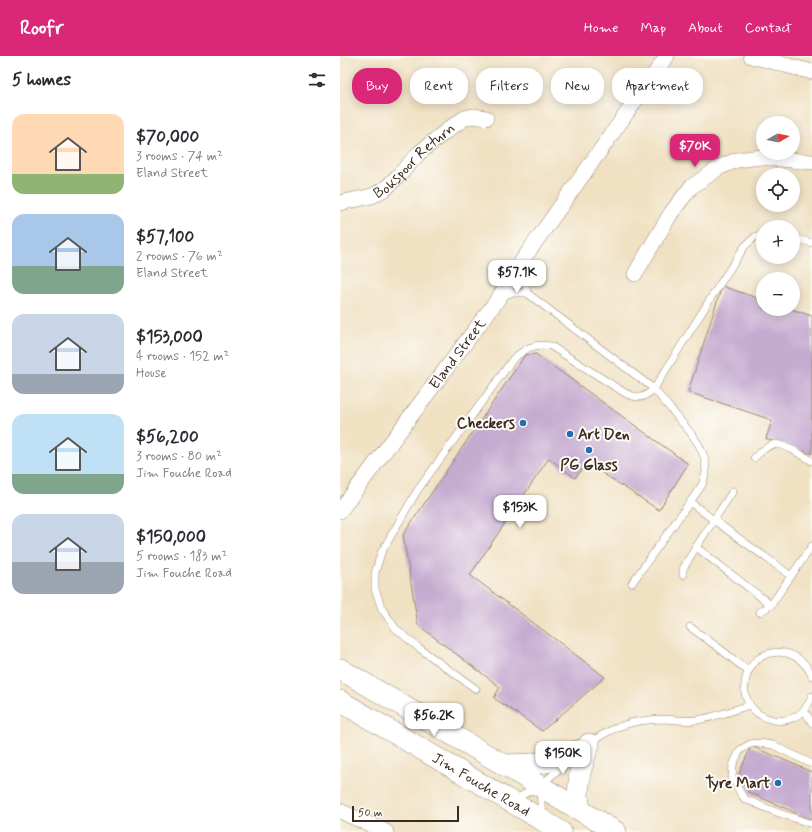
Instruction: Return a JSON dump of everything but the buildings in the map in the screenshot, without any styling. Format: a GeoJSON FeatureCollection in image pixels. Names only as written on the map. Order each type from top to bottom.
{"type":"FeatureCollection","features":[{"type":"Feature","properties":{"kind":"street","name":"Eland Street"},"geometry":{"type":"LineString","coordinates":[[340,511],[498,299],[524,258],[667,56]]}},
{"type":"Feature","properties":{"kind":"street"},"geometry":{"type":"LineString","coordinates":[[751,56],[778,59],[812,72]]}},
{"type":"Feature","properties":{"kind":"street","name":"Bokspoor Return"},"geometry":{"type":"LineString","coordinates":[[340,202],[372,196],[386,188],[419,153],[450,128],[465,118],[473,116],[486,118]]}},
{"type":"Feature","properties":{"kind":"street"},"geometry":{"type":"LineString","coordinates":[[635,274],[671,213],[692,187],[720,167],[737,160],[760,157],[812,161]]}},
{"type":"Feature","properties":{"kind":"street","name":"Jim Fouche Road"},"geometry":{"type":"LineString","coordinates":[[340,669],[616,832]]}},
{"type":"Feature","properties":{"kind":"street","name":"Jim Fouche Road"},"geometry":{"type":"LineString","coordinates":[[340,701],[561,832]]}},
{"type":"Feature","properties":{"kind":"street"},"geometry":{"type":"LineString","coordinates":[[504,765],[546,762],[585,747]]}},
{"type":"Feature","properties":{"kind":"street"},"geometry":{"type":"LineString","coordinates":[[580,810],[578,795],[580,772],[585,747]]}},
{"type":"Feature","properties":{"kind":"street"},"geometry":{"type":"LineString","coordinates":[[340,810],[386,832]]}},
{"type":"Feature","properties":{"kind":"lane"},"geometry":{"type":"LineString","coordinates":[[476,689],[419,648],[396,629],[382,609],[375,590],[375,574],[381,553],[417,491],[513,358],[526,349],[543,345],[551,346],[618,389],[634,397],[641,398],[647,395],[654,389],[745,246],[756,236]]}},
{"type":"Feature","properties":{"kind":"lane"},"geometry":{"type":"LineString","coordinates":[[800,239],[812,242]]}},
{"type":"Feature","properties":{"kind":"lane"},"geometry":{"type":"LineString","coordinates":[[524,258],[524,273],[527,293]]}},
{"type":"Feature","properties":{"kind":"lane"},"geometry":{"type":"LineString","coordinates":[[498,299],[505,294],[527,293],[654,389],[700,445],[705,459],[706,472],[702,485],[632,583]]}},
{"type":"Feature","properties":{"kind":"lane"},"geometry":{"type":"LineString","coordinates":[[754,458],[766,447],[777,444],[812,461]]}},
{"type":"Feature","properties":{"kind":"lane"},"geometry":{"type":"LineString","coordinates":[[683,575],[683,569],[696,547],[733,491]]}},
{"type":"Feature","properties":{"kind":"lane"},"geometry":{"type":"LineString","coordinates":[[690,502],[791,576]]}},
{"type":"Feature","properties":{"kind":"lane"},"geometry":{"type":"LineString","coordinates":[[760,612],[771,605],[812,546]]}},
{"type":"Feature","properties":{"kind":"lane"},"geometry":{"type":"LineString","coordinates":[[696,547],[771,605]]}},
{"type":"Feature","properties":{"kind":"lane"},"geometry":{"type":"LineString","coordinates":[[690,627],[748,671]]}},
{"type":"Feature","properties":{"kind":"lane"},"geometry":{"type":"LineString","coordinates":[[812,675],[805,663],[795,655],[773,652],[763,656],[755,662],[748,671],[745,688],[746,696],[750,705],[757,713],[776,721],[796,717],[804,710],[810,702],[812,696]]}},
{"type":"Feature","properties":{"kind":"lane"},"geometry":{"type":"LineString","coordinates":[[511,801],[540,786],[585,747],[603,734],[621,726],[642,720],[696,720],[750,705]]}},
{"type":"Feature","properties":{"kind":"lane"},"geometry":{"type":"LineString","coordinates":[[804,710],[812,723]]}},
{"type":"Feature","properties":{"kind":"lane"},"geometry":{"type":"LineString","coordinates":[[812,764],[773,745],[759,743],[750,744],[740,750],[733,765],[732,777],[740,794],[745,799],[754,804],[812,824]]}},
{"type":"Feature","properties":{"kind":"lane"},"geometry":{"type":"LineString","coordinates":[[540,786],[542,820]]}},
{"type":"Feature","properties":{"kind":"place","name":"Checkers"},"geometry":{"type":"Point","coordinates":[523,423]}},
{"type":"Feature","properties":{"kind":"place","name":"Art Den"},"geometry":{"type":"Point","coordinates":[570,434]}},
{"type":"Feature","properties":{"kind":"place","name":"PG Glass"},"geometry":{"type":"Point","coordinates":[589,450]}},
{"type":"Feature","properties":{"kind":"place","name":"Tyre Mart"},"geometry":{"type":"Point","coordinates":[778,783]}}]}
